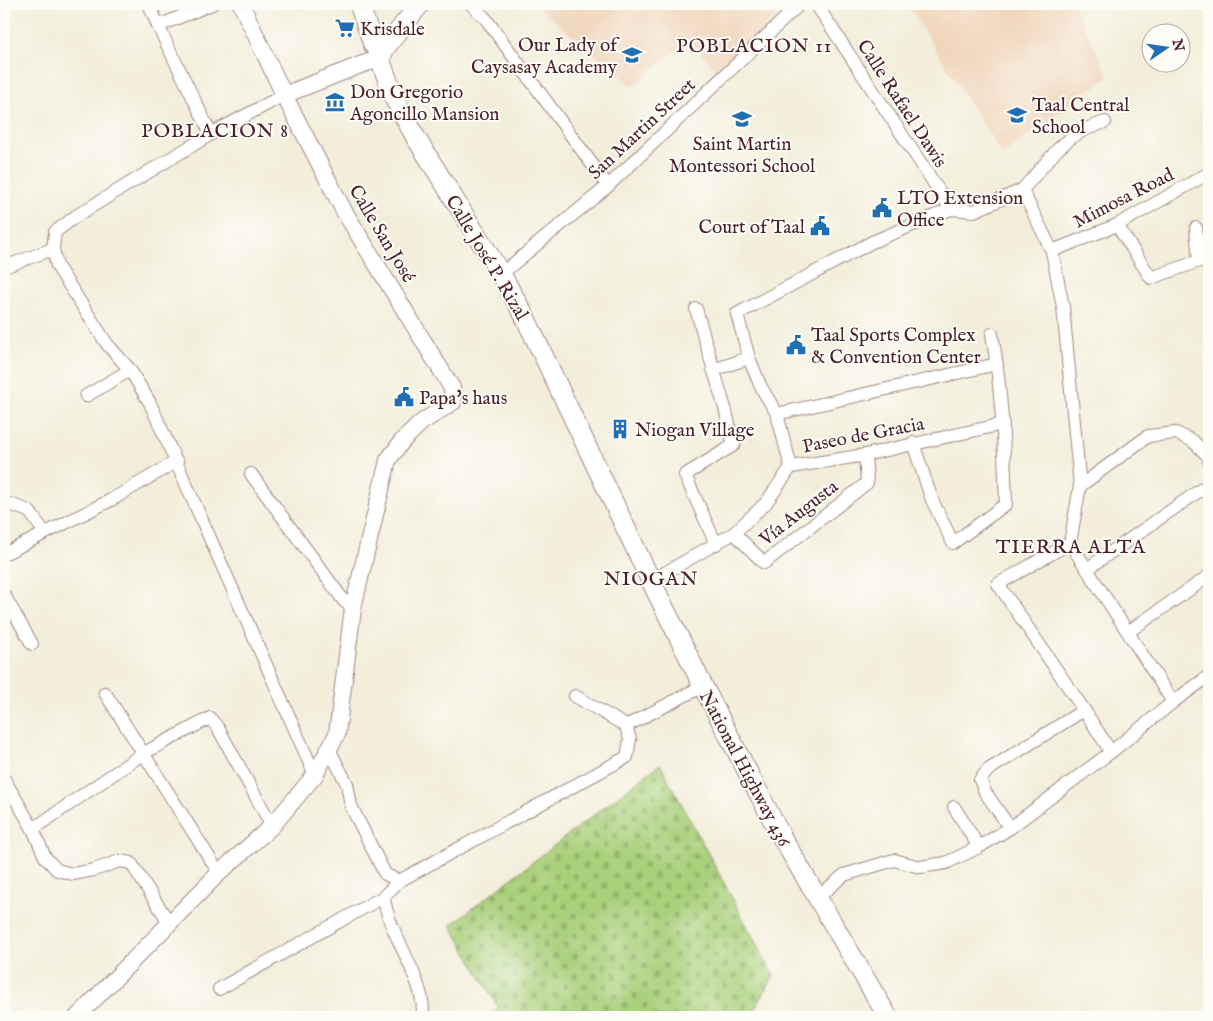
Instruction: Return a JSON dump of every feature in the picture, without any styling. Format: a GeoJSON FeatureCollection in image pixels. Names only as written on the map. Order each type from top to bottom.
{"type":"FeatureCollection","features":[{"type":"Feature","properties":{"kind":"main road","name":"Calle José P. Rizal"},"geometry":{"type":"LineString","coordinates":[[359,4],[373,44],[381,57],[395,100],[416,138],[501,274],[545,356],[618,512]]}},
{"type":"Feature","properties":{"kind":"main road"},"geometry":{"type":"LineString","coordinates":[[381,57],[385,48],[420,4]]}},
{"type":"Feature","properties":{"kind":"main road","name":"National Highway 436"},"geometry":{"type":"LineString","coordinates":[[618,512],[703,686],[781,836],[888,1017]]}},
{"type":"Feature","properties":{"kind":"street"},"geometry":{"type":"LineString","coordinates":[[149,4],[211,134]]}},
{"type":"Feature","properties":{"kind":"street"},"geometry":{"type":"LineString","coordinates":[[158,26],[212,4]]}},
{"type":"Feature","properties":{"kind":"street","name":"Calle San José"},"geometry":{"type":"LineString","coordinates":[[241,4],[284,95],[344,211],[452,388],[453,402],[422,422],[403,440],[388,460],[353,608]]}},
{"type":"Feature","properties":{"kind":"street"},"geometry":{"type":"LineString","coordinates":[[471,4],[486,19],[608,186]]}},
{"type":"Feature","properties":{"kind":"street","name":"San Martin Street"},"geometry":{"type":"LineString","coordinates":[[501,274],[608,186],[800,4]]}},
{"type":"Feature","properties":{"kind":"street","name":"Calle Rafael Dawis"},"geometry":{"type":"LineString","coordinates":[[816,4],[951,209]]}},
{"type":"Feature","properties":{"kind":"street"},"geometry":{"type":"LineString","coordinates":[[315,775],[150,403],[130,370],[107,344],[91,317],[68,285],[57,266],[53,249],[55,232],[76,216],[211,134],[284,95],[381,57]]}},
{"type":"Feature","properties":{"kind":"street"},"geometry":{"type":"LineString","coordinates":[[791,468],[777,414],[761,386],[749,358],[737,314],[872,242],[951,209],[974,211],[1022,190],[1058,149],[1072,137],[1105,122]]}},
{"type":"Feature","properties":{"kind":"street","name":"Mimosa Road"},"geometry":{"type":"LineString","coordinates":[[1052,251],[1117,225],[1209,173]]}},
{"type":"Feature","properties":{"kind":"street"},"geometry":{"type":"LineString","coordinates":[[1022,190],[1052,251],[1063,307],[1080,486],[1070,543],[1173,702]]}},
{"type":"Feature","properties":{"kind":"street"},"geometry":{"type":"LineString","coordinates":[[1117,225],[1150,278],[1199,261],[1196,228]]}},
{"type":"Feature","properties":{"kind":"street"},"geometry":{"type":"LineString","coordinates":[[4,267],[53,249]]}},
{"type":"Feature","properties":{"kind":"street"},"geometry":{"type":"LineString","coordinates":[[696,309],[734,446],[685,474],[716,544]]}},
{"type":"Feature","properties":{"kind":"street"},"geometry":{"type":"LineString","coordinates":[[913,443],[932,500],[954,543],[1006,504],[1004,424],[992,334]]}},
{"type":"Feature","properties":{"kind":"street"},"geometry":{"type":"LineString","coordinates":[[713,370],[749,358]]}},
{"type":"Feature","properties":{"kind":"street"},"geometry":{"type":"LineString","coordinates":[[777,414],[997,364]]}},
{"type":"Feature","properties":{"kind":"street"},"geometry":{"type":"LineString","coordinates":[[86,396],[130,370]]}},
{"type":"Feature","properties":{"kind":"street","name":"Paseo de Gracia"},"geometry":{"type":"LineString","coordinates":[[652,581],[734,533],[766,503],[791,468],[865,455],[1004,424]]}},
{"type":"Feature","properties":{"kind":"street"},"geometry":{"type":"LineString","coordinates":[[1080,486],[1148,436],[1176,434],[1193,441],[1208,456],[1209,461]]}},
{"type":"Feature","properties":{"kind":"street","name":"Vía Augusta"},"geometry":{"type":"LineString","coordinates":[[734,533],[764,563],[867,483],[865,455]]}},
{"type":"Feature","properties":{"kind":"street"},"geometry":{"type":"LineString","coordinates":[[4,554],[112,500],[176,461]]}},
{"type":"Feature","properties":{"kind":"street"},"geometry":{"type":"LineString","coordinates":[[78,1017],[219,873],[272,826],[315,775],[337,734],[353,608],[344,601],[252,474]]}},
{"type":"Feature","properties":{"kind":"street"},"geometry":{"type":"LineString","coordinates":[[1087,569],[1209,484]]}},
{"type":"Feature","properties":{"kind":"street"},"geometry":{"type":"LineString","coordinates":[[4,502],[29,512],[45,533]]}},
{"type":"Feature","properties":{"kind":"street"},"geometry":{"type":"LineString","coordinates":[[1070,543],[998,584],[1111,752]]}},
{"type":"Feature","properties":{"kind":"street"},"geometry":{"type":"LineString","coordinates":[[1128,632],[1209,576]]}},
{"type":"Feature","properties":{"kind":"street"},"geometry":{"type":"LineString","coordinates":[[4,595],[32,644]]}},
{"type":"Feature","properties":{"kind":"street"},"geometry":{"type":"LineString","coordinates":[[818,897],[844,875],[894,860],[920,867],[946,863],[979,847],[1010,828],[1209,676]]}},
{"type":"Feature","properties":{"kind":"street"},"geometry":{"type":"LineString","coordinates":[[626,726],[703,686]]}},
{"type":"Feature","properties":{"kind":"street"},"geometry":{"type":"LineString","coordinates":[[105,693],[219,873]]}},
{"type":"Feature","properties":{"kind":"street"},"geometry":{"type":"LineString","coordinates":[[220,989],[383,897],[399,881],[627,757],[630,739],[626,726],[575,696]]}},
{"type":"Feature","properties":{"kind":"street"},"geometry":{"type":"LineString","coordinates":[[1010,828],[980,780],[988,770],[1084,710]]}},
{"type":"Feature","properties":{"kind":"street"},"geometry":{"type":"LineString","coordinates":[[33,829],[144,753],[210,718],[218,728],[272,826]]}},
{"type":"Feature","properties":{"kind":"street"},"geometry":{"type":"LineString","coordinates":[[329,749],[347,784],[351,806],[385,874],[399,881]]}},
{"type":"Feature","properties":{"kind":"street"},"geometry":{"type":"LineString","coordinates":[[4,779],[33,829],[45,857],[57,870],[73,874],[94,870],[120,861],[131,863],[170,924]]}},
{"type":"Feature","properties":{"kind":"street"},"geometry":{"type":"LineString","coordinates":[[954,807],[979,847]]}},
{"type":"Feature","properties":{"kind":"street"},"geometry":{"type":"LineString","coordinates":[[383,897],[390,923],[420,988],[424,1010],[422,1017]]}},
{"type":"Feature","properties":{"kind":"shaded area","name":"Our Lady of Caysasay Academy"},"geometry":{"type":"Polygon","coordinates":[[[534,4],[781,4],[785,10],[717,71],[689,39],[633,87],[534,4]]]}},
{"type":"Feature","properties":{"kind":"shaded area","name":"Taal Central School"},"geometry":{"type":"Polygon","coordinates":[[[907,4],[1073,4],[1109,76],[1002,155],[907,4]]]}},
{"type":"Feature","properties":{"kind":"green space"},"geometry":{"type":"Polygon","coordinates":[[[660,764],[774,976],[755,1009],[759,1017],[482,1017],[499,1009],[451,925],[660,764]]]}},
{"type":"Feature","properties":{"kind":"place","name":"Krisdale"},"geometry":{"type":"Point","coordinates":[345,28]}},
{"type":"Feature","properties":{"kind":"place","name":"Our Lady of Caysasay Academy"},"geometry":{"type":"Point","coordinates":[632,55]}},
{"type":"Feature","properties":{"kind":"place","name":"Don Gregorio Agoncillo Mansion"},"geometry":{"type":"Point","coordinates":[335,102]}},
{"type":"Feature","properties":{"kind":"place","name":"Taal Central School"},"geometry":{"type":"Point","coordinates":[1017,115]}},
{"type":"Feature","properties":{"kind":"place","name":"Saint Martin Montessori School"},"geometry":{"type":"Point","coordinates":[742,119]}},
{"type":"Feature","properties":{"kind":"place","name":"LTO Extension Office"},"geometry":{"type":"Point","coordinates":[882,208]}},
{"type":"Feature","properties":{"kind":"place","name":"Court of Taal"},"geometry":{"type":"Point","coordinates":[820,226]}},
{"type":"Feature","properties":{"kind":"place","name":"Taal Sports Complex & Convention Center"},"geometry":{"type":"Point","coordinates":[796,345]}},
{"type":"Feature","properties":{"kind":"place","name":"Papa's haus"},"geometry":{"type":"Point","coordinates":[404,397]}},
{"type":"Feature","properties":{"kind":"place","name":"Niogan Village"},"geometry":{"type":"Point","coordinates":[620,429]}},
{"type":"Feature","properties":{"kind":"district","name":"POBLACION 11"},"geometry":{"type":"Point","coordinates":[754,45]}},
{"type":"Feature","properties":{"kind":"district","name":"POBLACION 8"},"geometry":{"type":"Point","coordinates":[215,130]}},
{"type":"Feature","properties":{"kind":"district","name":"TIERRA ALTA"},"geometry":{"type":"Point","coordinates":[1071,546]}},
{"type":"Feature","properties":{"kind":"district","name":"NIOGAN"},"geometry":{"type":"Point","coordinates":[651,578]}}]}
